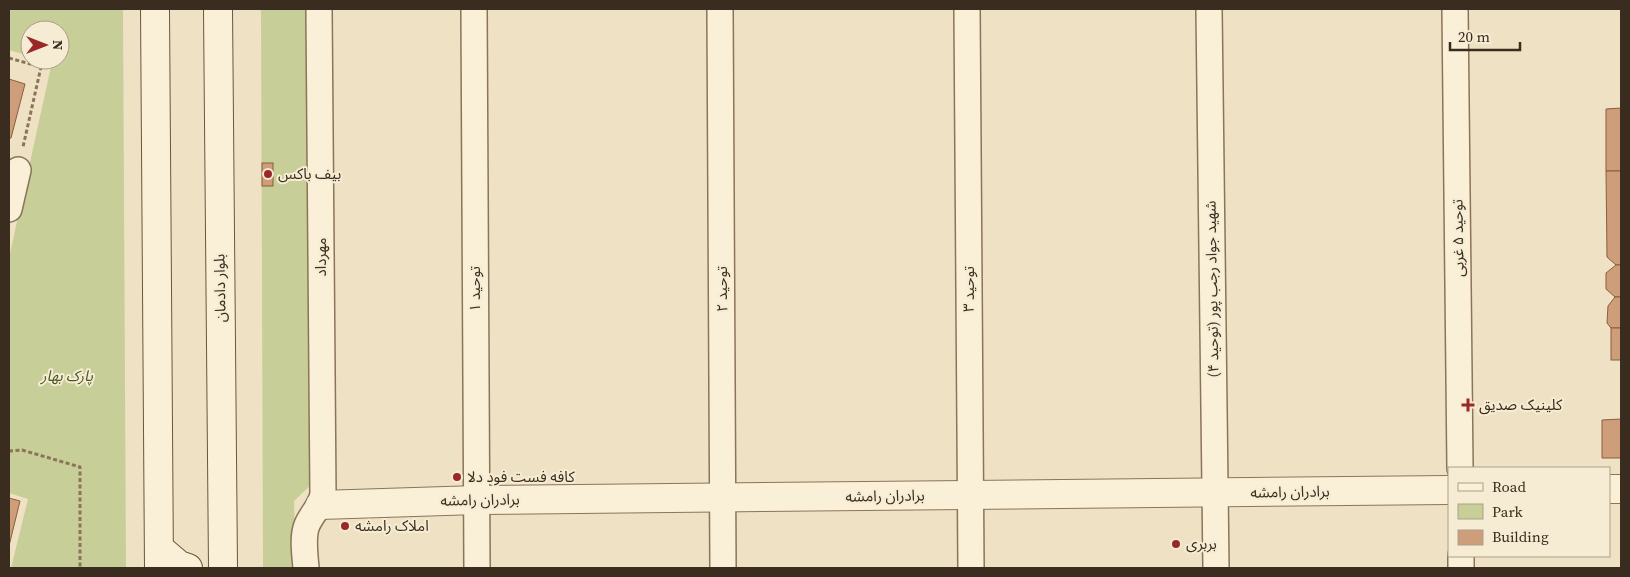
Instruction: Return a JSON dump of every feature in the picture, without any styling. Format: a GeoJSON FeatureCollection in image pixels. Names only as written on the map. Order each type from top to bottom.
{"type":"FeatureCollection","features":[{"type":"Feature","properties":{"kind":"main road"},"geometry":{"type":"LineString","coordinates":[[155,9],[159,558],[188,568]]}},
{"type":"Feature","properties":{"kind":"main road","name":"بلوار دادمان"},"geometry":{"type":"LineString","coordinates":[[218,9],[223,562]]}},
{"type":"Feature","properties":{"kind":"main road","name":"برادران رامشه"},"geometry":{"type":"LineString","coordinates":[[320,505],[477,500],[1448,490]]}},
{"type":"Feature","properties":{"kind":"main road"},"geometry":{"type":"LineString","coordinates":[[197,568],[223,562]]}},
{"type":"Feature","properties":{"kind":"street","name":"مهرداد"},"geometry":{"type":"LineString","coordinates":[[319,9],[323,484],[320,505]]}},
{"type":"Feature","properties":{"kind":"street","name":"توحید ۱"},"geometry":{"type":"LineString","coordinates":[[474,9],[477,568]]}},
{"type":"Feature","properties":{"kind":"street","name":"توحید ۲"},"geometry":{"type":"LineString","coordinates":[[720,9],[723,568]]}},
{"type":"Feature","properties":{"kind":"street","name":"توحید ۳"},"geometry":{"type":"LineString","coordinates":[[968,9],[971,568]]}},
{"type":"Feature","properties":{"kind":"street","name":"شهید جواد رجب پور (توحید ۴)"},"geometry":{"type":"LineString","coordinates":[[1209,9],[1216,568]]}},
{"type":"Feature","properties":{"kind":"street","name":"توحید ۵ غربی"},"geometry":{"type":"LineString","coordinates":[[1455,9],[1460,467]]}},
{"type":"Feature","properties":{"kind":"street"},"geometry":{"type":"LineString","coordinates":[[9,209],[18,170]]}},
{"type":"Feature","properties":{"kind":"street"},"geometry":{"type":"LineString","coordinates":[[306,568],[307,524],[320,505]]}},
{"type":"Feature","properties":{"kind":"path"},"geometry":{"type":"LineString","coordinates":[[9,58],[41,67],[18,170]]}},
{"type":"Feature","properties":{"kind":"path"},"geometry":{"type":"LineString","coordinates":[[9,451],[22,450],[80,467],[80,568]]}},
{"type":"Feature","properties":{"kind":"green space","name":"پارک بهار"},"geometry":{"type":"Polygon","coordinates":[[[9,9],[123,9],[126,568],[11,568],[28,499],[9,493],[9,258],[50,70],[70,70],[70,20],[20,20],[20,53],[9,50],[9,9]]]}},
{"type":"Feature","properties":{"kind":"green space"},"geometry":{"type":"Polygon","coordinates":[[[261,9],[309,9],[315,481],[294,501],[296,568],[263,568],[261,9]]]}},
{"type":"Feature","properties":{"kind":"building"},"geometry":{"type":"Polygon","coordinates":[[[9,79],[25,84],[11,138],[9,138],[9,79]]]}},
{"type":"Feature","properties":{"kind":"building"},"geometry":{"type":"Polygon","coordinates":[[[1621,108],[1621,171],[1606,171],[1606,109],[1621,108]]]}},
{"type":"Feature","properties":{"kind":"building","name":"بیف باکس"},"geometry":{"type":"Polygon","coordinates":[[[262,163],[273,163],[273,186],[262,186],[262,163]]]}},
{"type":"Feature","properties":{"kind":"building"},"geometry":{"type":"Polygon","coordinates":[[[1606,171],[1621,171],[1621,265],[1616,265],[1607,257],[1606,171]]]}},
{"type":"Feature","properties":{"kind":"building"},"geometry":{"type":"Polygon","coordinates":[[[1616,265],[1621,265],[1621,297],[1615,297],[1606,289],[1606,273],[1616,265]]]}},
{"type":"Feature","properties":{"kind":"building"},"geometry":{"type":"Polygon","coordinates":[[[1615,297],[1621,297],[1621,328],[1611,328],[1607,323],[1608,306],[1615,297]]]}},
{"type":"Feature","properties":{"kind":"building"},"geometry":{"type":"Polygon","coordinates":[[[1611,328],[1621,328],[1621,360],[1611,360],[1611,328]]]}},
{"type":"Feature","properties":{"kind":"building"},"geometry":{"type":"Polygon","coordinates":[[[1621,419],[1621,458],[1602,458],[1602,420],[1621,419]]]}},
{"type":"Feature","properties":{"kind":"building"},"geometry":{"type":"Polygon","coordinates":[[[9,498],[20,501],[9,546],[9,498]]]}},
{"type":"Feature","properties":{"kind":"place","name":"بیف باکس"},"geometry":{"type":"Point","coordinates":[268,174]}},
{"type":"Feature","properties":{"kind":"place","name":"کلینیک صدیق"},"geometry":{"type":"Point","coordinates":[1468,405]}},
{"type":"Feature","properties":{"kind":"place","name":"کافه فست فود دلا"},"geometry":{"type":"Point","coordinates":[457,477]}},
{"type":"Feature","properties":{"kind":"place","name":"املاک رامشه"},"geometry":{"type":"Point","coordinates":[345,526]}},
{"type":"Feature","properties":{"kind":"place","name":"بربری"},"geometry":{"type":"Point","coordinates":[1176,544]}}]}
